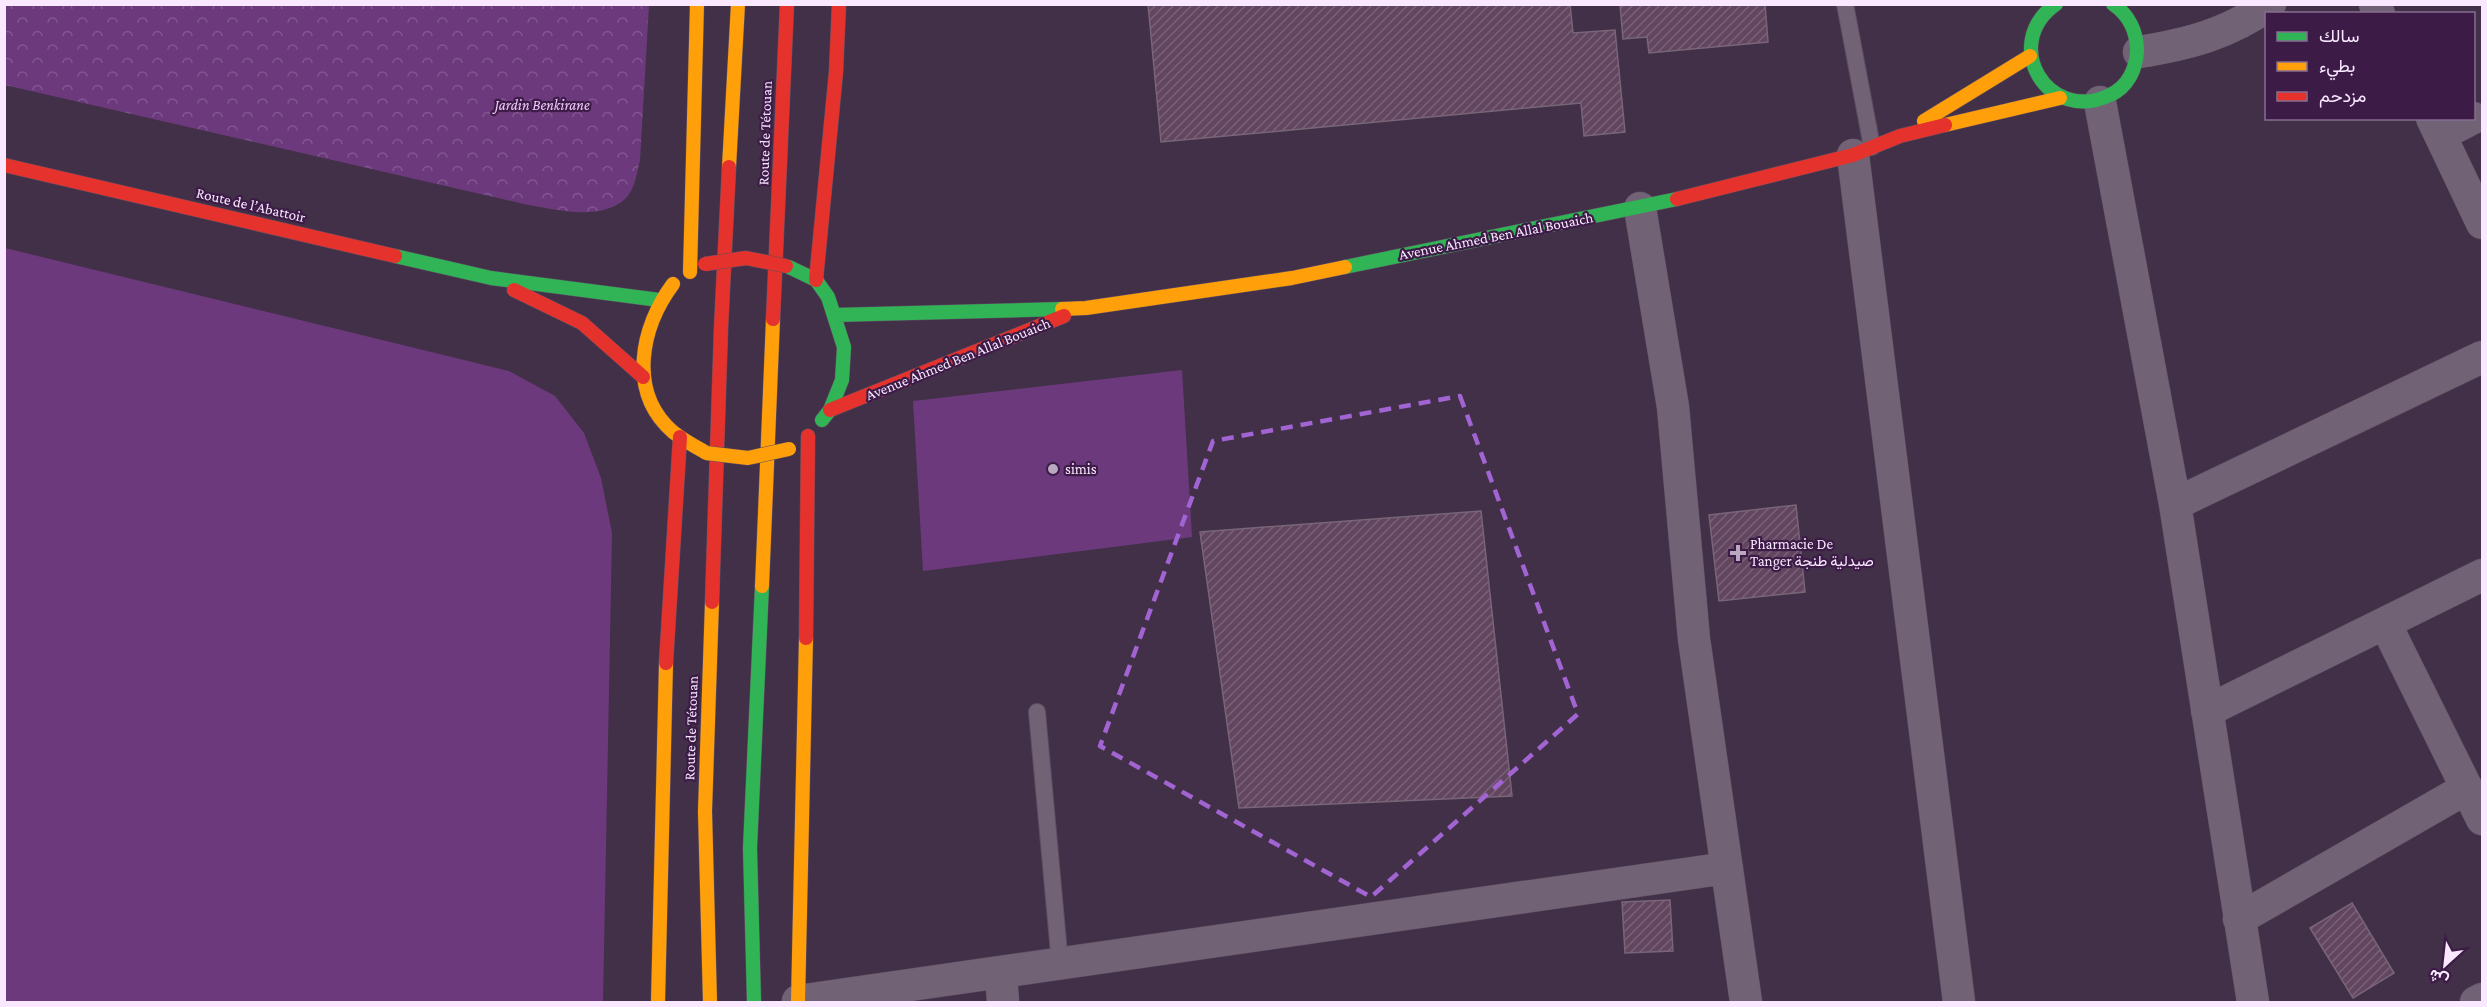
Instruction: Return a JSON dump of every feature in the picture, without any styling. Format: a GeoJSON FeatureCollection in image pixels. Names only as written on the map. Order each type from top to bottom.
{"type":"FeatureCollection","features":[{"type":"Feature","properties":{"kind":"main road"},"geometry":{"type":"LineString","coordinates":[[690,272],[697,4]]}},
{"type":"Feature","properties":{"kind":"main road","name":"Route de Tétouan"},"geometry":{"type":"LineString","coordinates":[[710,1002],[705,799],[722,317],[738,4]]}},
{"type":"Feature","properties":{"kind":"main road","name":"Route de Tétouan"},"geometry":{"type":"LineString","coordinates":[[754,1002],[750,848],[787,4]]}},
{"type":"Feature","properties":{"kind":"main road"},"geometry":{"type":"LineString","coordinates":[[816,280],[836,72],[839,4]]}},
{"type":"Feature","properties":{"kind":"main road"},"geometry":{"type":"LineString","coordinates":[[2052,6],[2037,23],[2031,41],[2030,56],[2040,81],[2049,91],[2060,98],[2082,103],[2100,102],[2115,95],[2128,83],[2135,68],[2139,52],[2136,35],[2129,19],[2113,4]]}},
{"type":"Feature","properties":{"kind":"main road","name":"Avenue Ahmed Ben Allal Bouaich"},"geometry":{"type":"LineString","coordinates":[[1900,136],[2030,56]]}},
{"type":"Feature","properties":{"kind":"main road","name":"Avenue Ahmed Ben Allal Bouaich"},"geometry":{"type":"LineString","coordinates":[[834,315],[1086,308],[1292,278],[1640,208],[1862,151],[1900,136],[2060,98]]}},
{"type":"Feature","properties":{"kind":"main road","name":"Route de l’Abattoir"},"geometry":{"type":"LineString","coordinates":[[4,165],[491,278],[659,300]]}},
{"type":"Feature","properties":{"kind":"main road"},"geometry":{"type":"LineString","coordinates":[[732,257],[759,258],[786,266],[816,280],[828,297],[844,346],[842,380],[830,410],[808,436],[789,449],[762,458],[734,459],[706,453],[669,428],[652,405],[643,377],[643,337],[659,300],[673,284],[705,264],[732,257]]}},
{"type":"Feature","properties":{"kind":"main road","name":"Route de l’Abattoir"},"geometry":{"type":"LineString","coordinates":[[491,278],[582,323],[643,377]]}},
{"type":"Feature","properties":{"kind":"main road","name":"Avenue Ahmed Ben Allal Bouaich"},"geometry":{"type":"LineString","coordinates":[[830,410],[1086,308]]}},
{"type":"Feature","properties":{"kind":"main road"},"geometry":{"type":"LineString","coordinates":[[798,1001],[805,765],[808,436]]}},
{"type":"Feature","properties":{"kind":"main road"},"geometry":{"type":"LineString","coordinates":[[658,1002],[669,564],[680,437]]}},
{"type":"Feature","properties":{"kind":"street"},"geometry":{"type":"LineString","coordinates":[[2139,52],[2203,40],[2247,20],[2270,4]]}},
{"type":"Feature","properties":{"kind":"street"},"geometry":{"type":"LineString","coordinates":[[2100,102],[2175,504],[2253,1002]]}},
{"type":"Feature","properties":{"kind":"street"},"geometry":{"type":"LineString","coordinates":[[2465,120],[2436,127],[2482,223]]}},
{"type":"Feature","properties":{"kind":"street"},"geometry":{"type":"LineString","coordinates":[[1862,151],[1959,1002]]}},
{"type":"Feature","properties":{"kind":"street"},"geometry":{"type":"LineString","coordinates":[[1640,208],[1673,407],[1694,639],[1746,1002]]}},
{"type":"Feature","properties":{"kind":"street"},"geometry":{"type":"LineString","coordinates":[[2175,504],[2482,357]]}},
{"type":"Feature","properties":{"kind":"street"},"geometry":{"type":"LineString","coordinates":[[2207,711],[2482,575]]}},
{"type":"Feature","properties":{"kind":"street"},"geometry":{"type":"LineString","coordinates":[[2385,623],[2482,819]]}},
{"type":"Feature","properties":{"kind":"street"},"geometry":{"type":"LineString","coordinates":[[2239,919],[2467,788]]}},
{"type":"Feature","properties":{"kind":"street"},"geometry":{"type":"LineString","coordinates":[[798,1001],[1002,988],[1060,964],[1727,868]]}},
{"type":"Feature","properties":{"kind":"street"},"geometry":{"type":"LineString","coordinates":[[2476,1002],[2482,999]]}},
{"type":"Feature","properties":{"kind":"lane"},"geometry":{"type":"LineString","coordinates":[[1845,4],[1862,151]]}},
{"type":"Feature","properties":{"kind":"lane"},"geometry":{"type":"LineString","coordinates":[[1037,712],[1060,964]]}},
{"type":"Feature","properties":{"kind":"highlighted area"},"geometry":{"type":"Polygon","coordinates":[[[1460,396],[1578,714],[1371,897],[1100,746],[1213,441],[1460,396]]]}},
{"type":"Feature","properties":{"kind":"green space","name":"Jardin Benkirane"},"geometry":{"type":"Polygon","coordinates":[[[5,4],[649,5],[640,160],[635,181],[625,199],[615,206],[590,212],[562,211],[5,85],[5,4]]]}},
{"type":"Feature","properties":{"kind":"green space"},"geometry":{"type":"Polygon","coordinates":[[[5,248],[509,371],[555,396],[584,433],[601,478],[612,533],[603,1002],[5,1002],[5,248]]]}},
{"type":"Feature","properties":{"kind":"green space","name":"simis"},"geometry":{"type":"Polygon","coordinates":[[[1182,370],[1192,537],[923,571],[913,401],[1182,370]]]}},
{"type":"Feature","properties":{"kind":"building"},"geometry":{"type":"Polygon","coordinates":[[[1148,4],[1570,4],[1573,33],[1615,30],[1625,132],[1584,136],[1581,103],[1161,142],[1148,4]]]}},
{"type":"Feature","properties":{"kind":"building"},"geometry":{"type":"Polygon","coordinates":[[[1620,4],[1765,4],[1768,42],[1649,53],[1647,37],[1623,39],[1620,4]]]}},
{"type":"Feature","properties":{"kind":"building"},"geometry":{"type":"Polygon","coordinates":[[[1796,505],[1805,592],[1719,601],[1709,515],[1796,505]]]}},
{"type":"Feature","properties":{"kind":"building"},"geometry":{"type":"Polygon","coordinates":[[[1481,511],[1512,796],[1239,808],[1200,532],[1481,511]]]}},
{"type":"Feature","properties":{"kind":"building"},"geometry":{"type":"Polygon","coordinates":[[[1670,900],[1673,951],[1625,953],[1622,902],[1670,900]]]}},
{"type":"Feature","properties":{"kind":"building"},"geometry":{"type":"Polygon","coordinates":[[[2352,903],[2394,973],[2353,998],[2310,928],[2352,903]]]}},
{"type":"Feature","properties":{"kind":"traffic: fast"},"geometry":{"type":"LineString","coordinates":[[2056,4],[2040,20],[2032,39],[2032,58],[2038,75],[2050,90],[2067,99],[2087,101],[2116,92],[2130,77],[2135,64],[2137,51],[2134,31],[2124,13],[2113,4]]}},
{"type":"Feature","properties":{"kind":"traffic: fast"},"geometry":{"type":"LineString","coordinates":[[1345,267],[1677,199]]}},
{"type":"Feature","properties":{"kind":"traffic: fast"},"geometry":{"type":"LineString","coordinates":[[395,256],[491,278],[659,300]]}},
{"type":"Feature","properties":{"kind":"traffic: fast"},"geometry":{"type":"LineString","coordinates":[[789,267],[816,280],[828,297],[844,347],[842,380],[830,410],[822,420]]}},
{"type":"Feature","properties":{"kind":"traffic: fast"},"geometry":{"type":"LineString","coordinates":[[834,315],[1062,309]]}},
{"type":"Feature","properties":{"kind":"traffic: fast"},"geometry":{"type":"LineString","coordinates":[[754,1002],[750,848],[762,586]]}},
{"type":"Feature","properties":{"kind":"traffic: slow"},"geometry":{"type":"LineString","coordinates":[[690,272],[697,4]]}},
{"type":"Feature","properties":{"kind":"traffic: slow"},"geometry":{"type":"LineString","coordinates":[[729,167],[738,4]]}},
{"type":"Feature","properties":{"kind":"traffic: slow"},"geometry":{"type":"LineString","coordinates":[[1924,121],[2030,56]]}},
{"type":"Feature","properties":{"kind":"traffic: slow"},"geometry":{"type":"LineString","coordinates":[[1945,125],[2060,98]]}},
{"type":"Feature","properties":{"kind":"traffic: slow"},"geometry":{"type":"LineString","coordinates":[[1062,309],[1086,308],[1292,278],[1345,267]]}},
{"type":"Feature","properties":{"kind":"traffic: slow"},"geometry":{"type":"LineString","coordinates":[[673,284],[653,320],[647,339],[644,379],[649,398],[658,416],[673,432],[705,452]]}},
{"type":"Feature","properties":{"kind":"traffic: slow"},"geometry":{"type":"LineString","coordinates":[[762,586],[773,319]]}},
{"type":"Feature","properties":{"kind":"traffic: slow"},"geometry":{"type":"LineString","coordinates":[[706,453],[748,458],[789,449]]}},
{"type":"Feature","properties":{"kind":"traffic: slow"},"geometry":{"type":"LineString","coordinates":[[710,1002],[705,811],[712,602]]}},
{"type":"Feature","properties":{"kind":"traffic: slow"},"geometry":{"type":"LineString","coordinates":[[798,1002],[806,638]]}},
{"type":"Feature","properties":{"kind":"traffic: slow"},"geometry":{"type":"LineString","coordinates":[[658,1002],[666,663]]}},
{"type":"Feature","properties":{"kind":"traffic: jam"},"geometry":{"type":"LineString","coordinates":[[773,319],[787,4]]}},
{"type":"Feature","properties":{"kind":"traffic: jam"},"geometry":{"type":"LineString","coordinates":[[816,280],[836,72],[839,4]]}},
{"type":"Feature","properties":{"kind":"traffic: jam"},"geometry":{"type":"LineString","coordinates":[[1677,199],[1853,155],[1900,136],[1945,125]]}},
{"type":"Feature","properties":{"kind":"traffic: jam"},"geometry":{"type":"LineString","coordinates":[[4,165],[395,256]]}},
{"type":"Feature","properties":{"kind":"traffic: jam"},"geometry":{"type":"LineString","coordinates":[[712,602],[729,167]]}},
{"type":"Feature","properties":{"kind":"traffic: jam"},"geometry":{"type":"LineString","coordinates":[[705,264],[746,258],[786,266]]}},
{"type":"Feature","properties":{"kind":"traffic: jam"},"geometry":{"type":"LineString","coordinates":[[514,290],[582,323],[643,377]]}},
{"type":"Feature","properties":{"kind":"traffic: jam"},"geometry":{"type":"LineString","coordinates":[[830,410],[1064,316]]}},
{"type":"Feature","properties":{"kind":"traffic: jam"},"geometry":{"type":"LineString","coordinates":[[806,638],[808,436]]}},
{"type":"Feature","properties":{"kind":"traffic: jam"},"geometry":{"type":"LineString","coordinates":[[666,663],[680,437]]}},
{"type":"Feature","properties":{"kind":"place","name":"simis"},"geometry":{"type":"Point","coordinates":[1053,469]}},
{"type":"Feature","properties":{"kind":"place","name":"Pharmacie De Tanger صيدلية طنجة"},"geometry":{"type":"Point","coordinates":[1738,553]}}]}
